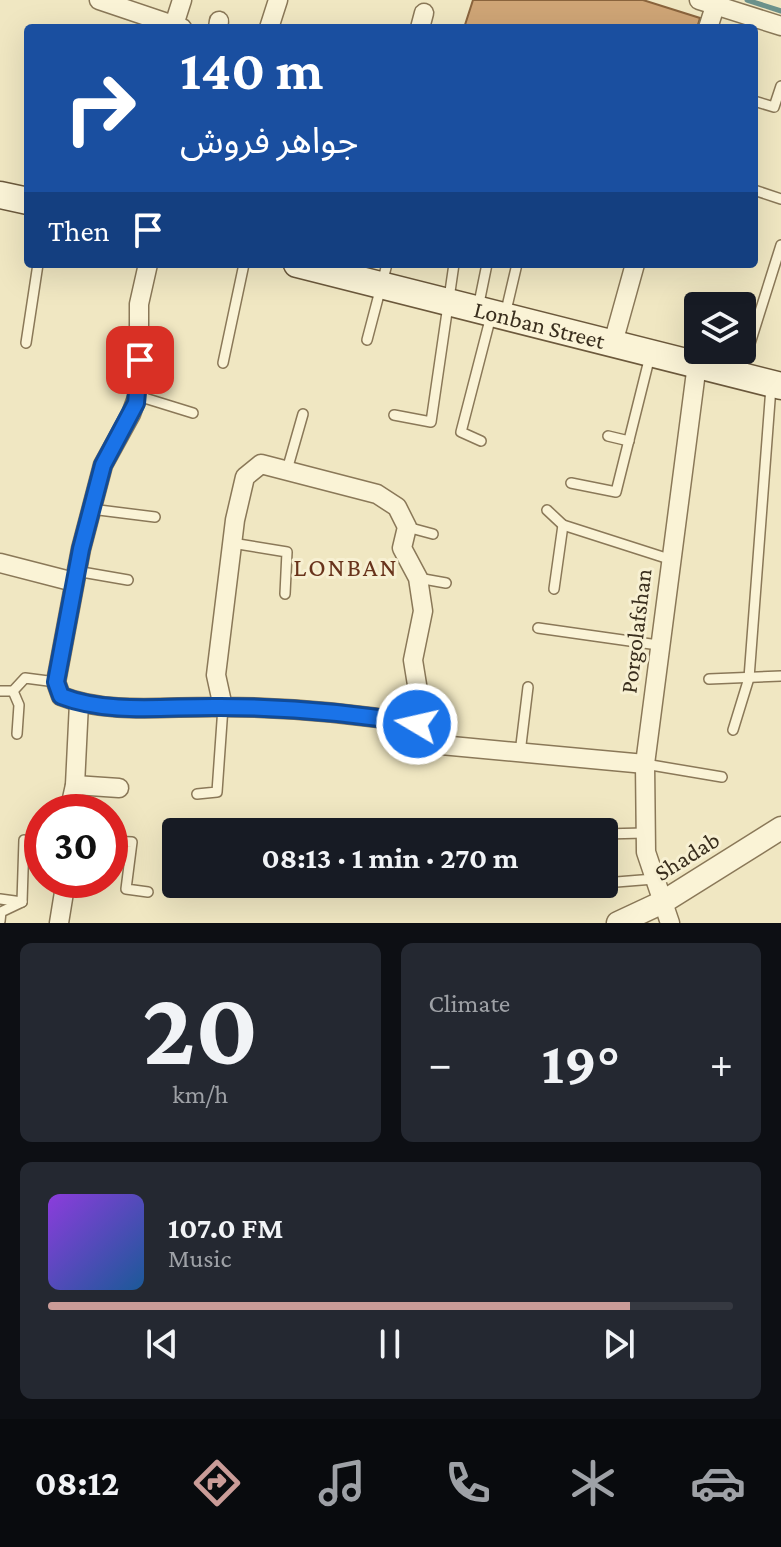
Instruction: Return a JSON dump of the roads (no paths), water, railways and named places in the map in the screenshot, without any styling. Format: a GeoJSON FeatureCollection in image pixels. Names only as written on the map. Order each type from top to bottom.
{"type":"FeatureCollection","features":[{"type":"Feature","properties":{"kind":"main road"},"geometry":{"type":"LineString","coordinates":[[0,195],[24,200]]}},
{"type":"Feature","properties":{"kind":"main road","name":"Lonban Street"},"geometry":{"type":"LineString","coordinates":[[353,270],[384,274],[447,301],[684,361]]}},
{"type":"Feature","properties":{"kind":"main road","name":"Lonban Street"},"geometry":{"type":"LineString","coordinates":[[697,364],[776,384]]}},
{"type":"Feature","properties":{"kind":"street"},"geometry":{"type":"LineString","coordinates":[[99,0],[128,5],[171,24]]}},
{"type":"Feature","properties":{"kind":"street"},"geometry":{"type":"LineString","coordinates":[[178,24],[182,0]]}},
{"type":"Feature","properties":{"kind":"street"},"geometry":{"type":"LineString","coordinates":[[270,24],[278,0]]}},
{"type":"Feature","properties":{"kind":"street"},"geometry":{"type":"LineString","coordinates":[[708,24],[710,2],[781,26]]}},
{"type":"Feature","properties":{"kind":"street"},"geometry":{"type":"LineString","coordinates":[[147,268],[139,304],[138,396],[103,465],[91,509],[56,682],[61,696],[79,703],[348,713],[417,724],[441,745],[645,764]]}},
{"type":"Feature","properties":{"kind":"street"},"geometry":{"type":"LineString","coordinates":[[613,343],[634,268]]}},
{"type":"Feature","properties":{"kind":"street","name":"Porgolafshan"},"geometry":{"type":"LineString","coordinates":[[666,912],[654,879],[644,833],[645,764],[669,559],[697,364]]}},
{"type":"Feature","properties":{"kind":"street"},"geometry":{"type":"LineString","coordinates":[[223,707],[216,675],[232,543],[245,477],[261,464],[377,494],[397,507],[407,527],[402,548],[418,578],[423,611],[413,660],[418,691],[417,724]]}},
{"type":"Feature","properties":{"kind":"street"},"geometry":{"type":"LineString","coordinates":[[0,563],[75,576]]}},
{"type":"Feature","properties":{"kind":"street"},"geometry":{"type":"LineString","coordinates":[[73,794],[79,703]]}},
{"type":"Feature","properties":{"kind":"street"},"geometry":{"type":"LineString","coordinates":[[75,785],[119,788]]}},
{"type":"Feature","properties":{"kind":"street","name":"Shadab"},"geometry":{"type":"LineString","coordinates":[[618,923],[666,912],[781,828]]}},
{"type":"Feature","properties":{"kind":"street"},"geometry":{"type":"LineString","coordinates":[[59,923],[63,898]]}},
{"type":"Feature","properties":{"kind":"lane"},"geometry":{"type":"LineString","coordinates":[[758,102],[774,107],[781,86]]}},
{"type":"Feature","properties":{"kind":"lane"},"geometry":{"type":"LineString","coordinates":[[758,191],[781,199]]}},
{"type":"Feature","properties":{"kind":"lane"},"geometry":{"type":"LineString","coordinates":[[740,375],[781,245]]}},
{"type":"Feature","properties":{"kind":"lane"},"geometry":{"type":"LineString","coordinates":[[26,343],[37,268]]}},
{"type":"Feature","properties":{"kind":"lane"},"geometry":{"type":"LineString","coordinates":[[223,363],[243,268]]}},
{"type":"Feature","properties":{"kind":"lane"},"geometry":{"type":"LineString","coordinates":[[394,415],[431,422],[453,268]]}},
{"type":"Feature","properties":{"kind":"lane"},"geometry":{"type":"LineString","coordinates":[[487,268],[491,312]]}},
{"type":"Feature","properties":{"kind":"lane"},"geometry":{"type":"LineString","coordinates":[[481,441],[461,432],[491,312],[515,268]]}},
{"type":"Feature","properties":{"kind":"lane"},"geometry":{"type":"LineString","coordinates":[[367,340],[384,274]]}},
{"type":"Feature","properties":{"kind":"lane"},"geometry":{"type":"LineString","coordinates":[[571,483],[616,492],[651,352]]}},
{"type":"Feature","properties":{"kind":"lane"},"geometry":{"type":"LineString","coordinates":[[733,730],[749,678],[776,384]]}},
{"type":"Feature","properties":{"kind":"lane"},"geometry":{"type":"LineString","coordinates":[[138,396],[193,413]]}},
{"type":"Feature","properties":{"kind":"lane"},"geometry":{"type":"LineString","coordinates":[[287,470],[303,414]]}},
{"type":"Feature","properties":{"kind":"lane"},"geometry":{"type":"LineString","coordinates":[[608,436],[629,441]]}},
{"type":"Feature","properties":{"kind":"lane"},"geometry":{"type":"LineString","coordinates":[[91,509],[155,517]]}},
{"type":"Feature","properties":{"kind":"lane"},"geometry":{"type":"LineString","coordinates":[[547,510],[563,525],[669,559]]}},
{"type":"Feature","properties":{"kind":"lane"},"geometry":{"type":"LineString","coordinates":[[554,589],[563,525]]}},
{"type":"Feature","properties":{"kind":"lane"},"geometry":{"type":"LineString","coordinates":[[407,527],[433,534]]}},
{"type":"Feature","properties":{"kind":"lane"},"geometry":{"type":"LineString","coordinates":[[232,543],[287,552],[285,594]]}},
{"type":"Feature","properties":{"kind":"lane"},"geometry":{"type":"LineString","coordinates":[[75,576],[128,580]]}},
{"type":"Feature","properties":{"kind":"lane"},"geometry":{"type":"LineString","coordinates":[[418,578],[446,583]]}},
{"type":"Feature","properties":{"kind":"lane"},"geometry":{"type":"LineString","coordinates":[[538,628],[658,645]]}},
{"type":"Feature","properties":{"kind":"lane"},"geometry":{"type":"LineString","coordinates":[[709,679],[781,676]]}},
{"type":"Feature","properties":{"kind":"lane"},"geometry":{"type":"LineString","coordinates":[[0,691],[13,691],[25,678],[56,682]]}},
{"type":"Feature","properties":{"kind":"lane"},"geometry":{"type":"LineString","coordinates":[[520,753],[528,687]]}},
{"type":"Feature","properties":{"kind":"lane"},"geometry":{"type":"LineString","coordinates":[[13,691],[19,705],[17,734]]}},
{"type":"Feature","properties":{"kind":"lane"},"geometry":{"type":"LineString","coordinates":[[197,794],[217,792],[223,707]]}},
{"type":"Feature","properties":{"kind":"lane"},"geometry":{"type":"LineString","coordinates":[[645,764],[722,777]]}},
{"type":"Feature","properties":{"kind":"lane"},"geometry":{"type":"LineString","coordinates":[[618,834],[644,833]]}},
{"type":"Feature","properties":{"kind":"lane"},"geometry":{"type":"LineString","coordinates":[[22,902],[24,840]]}},
{"type":"Feature","properties":{"kind":"lane"},"geometry":{"type":"LineString","coordinates":[[128,842],[132,842],[128,873]]}},
{"type":"Feature","properties":{"kind":"lane"},"geometry":{"type":"LineString","coordinates":[[618,882],[654,879]]}},
{"type":"Feature","properties":{"kind":"lane"},"geometry":{"type":"LineString","coordinates":[[128,889],[148,892]]}},
{"type":"Feature","properties":{"kind":"lane"},"geometry":{"type":"LineString","coordinates":[[0,899],[22,902]]}},
{"type":"Feature","properties":{"kind":"lane"},"geometry":{"type":"LineString","coordinates":[[0,921],[1,912],[22,902]]}},
{"type":"Feature","properties":{"kind":"waterway"},"geometry":{"type":"LineString","coordinates":[[747,0],[781,11]]}},
{"type":"Feature","properties":{"kind":"district","name":"LONBAN"},"geometry":{"type":"Point","coordinates":[346,567]}}]}
